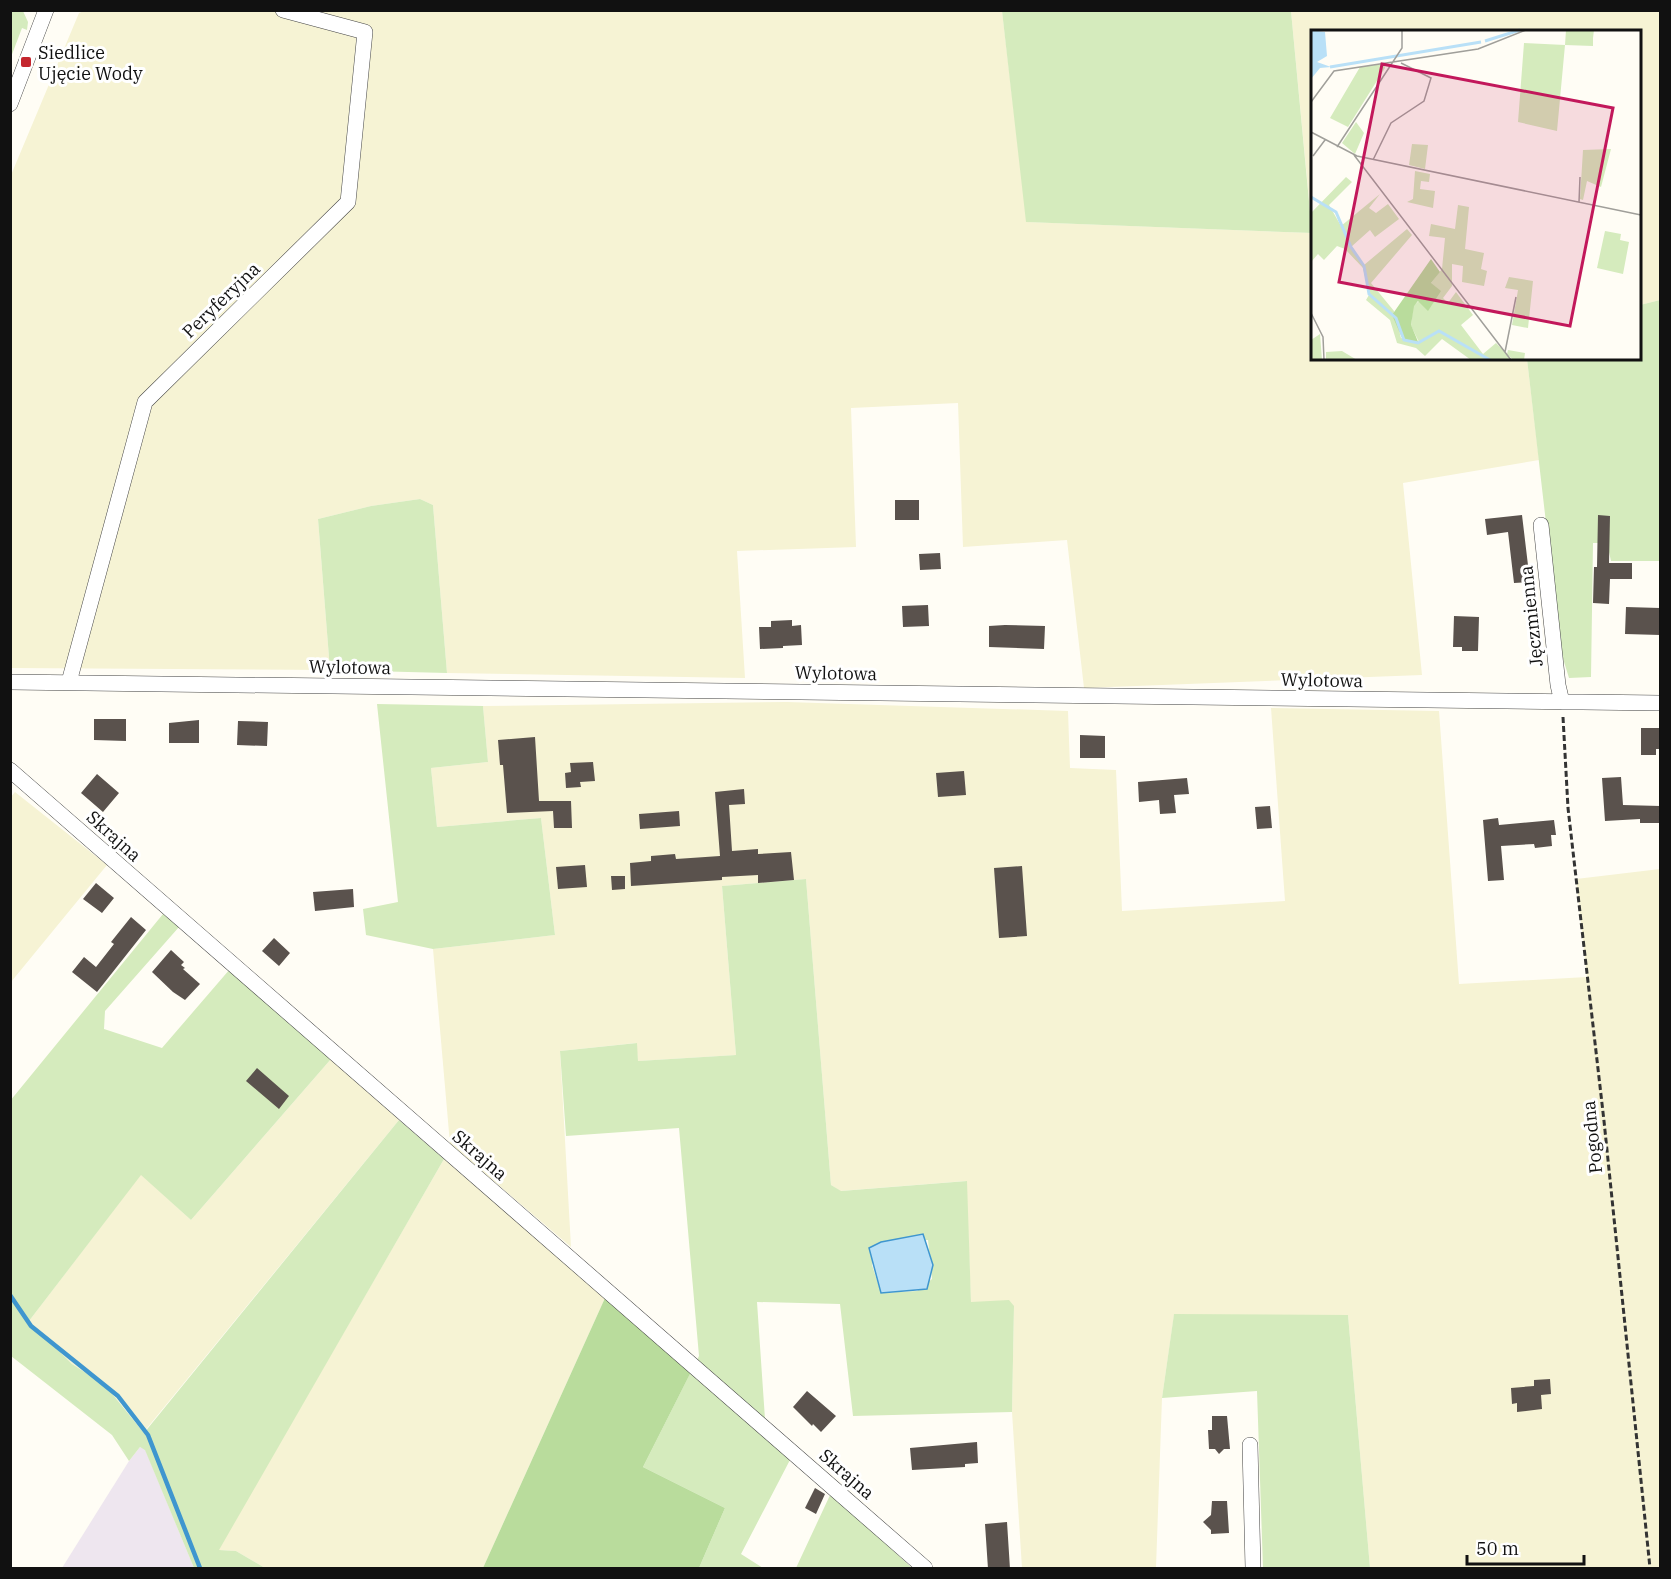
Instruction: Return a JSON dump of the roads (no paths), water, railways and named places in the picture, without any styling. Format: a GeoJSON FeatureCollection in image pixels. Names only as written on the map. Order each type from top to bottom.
{"type":"FeatureCollection","features":[{"type":"Feature","properties":{"kind":"street"},"geometry":{"type":"LineString","coordinates":[[10,104],[46,10]]}},
{"type":"Feature","properties":{"kind":"street","name":"Peryferyjna"},"geometry":{"type":"LineString","coordinates":[[69,682],[145,402],[348,202],[365,32],[283,10]]}},
{"type":"Feature","properties":{"kind":"street","name":"Jęczmienna"},"geometry":{"type":"LineString","coordinates":[[1541,525],[1558,685],[1562,702]]}},
{"type":"Feature","properties":{"kind":"street","name":"Wylotowa"},"geometry":{"type":"LineString","coordinates":[[10,682],[1660,703]]}},
{"type":"Feature","properties":{"kind":"street","name":"Skrajna"},"geometry":{"type":"LineString","coordinates":[[10,770],[925,1569]]}},
{"type":"Feature","properties":{"kind":"street"},"geometry":{"type":"LineString","coordinates":[[1250,1445],[1253,1569]]}},
{"type":"Feature","properties":{"kind":"water"},"geometry":{"type":"Polygon","coordinates":[[[923,1234],[933,1265],[927,1289],[881,1293],[869,1248],[881,1242],[923,1234]]]}},
{"type":"Feature","properties":{"kind":"waterway"},"geometry":{"type":"LineString","coordinates":[[10,1295],[31,1326],[118,1396],[148,1435],[200,1568]]}},
{"type":"Feature","properties":{"kind":"place","name":"Siedlice Ujęcie Wody"},"geometry":{"type":"Point","coordinates":[26,62]}}]}
